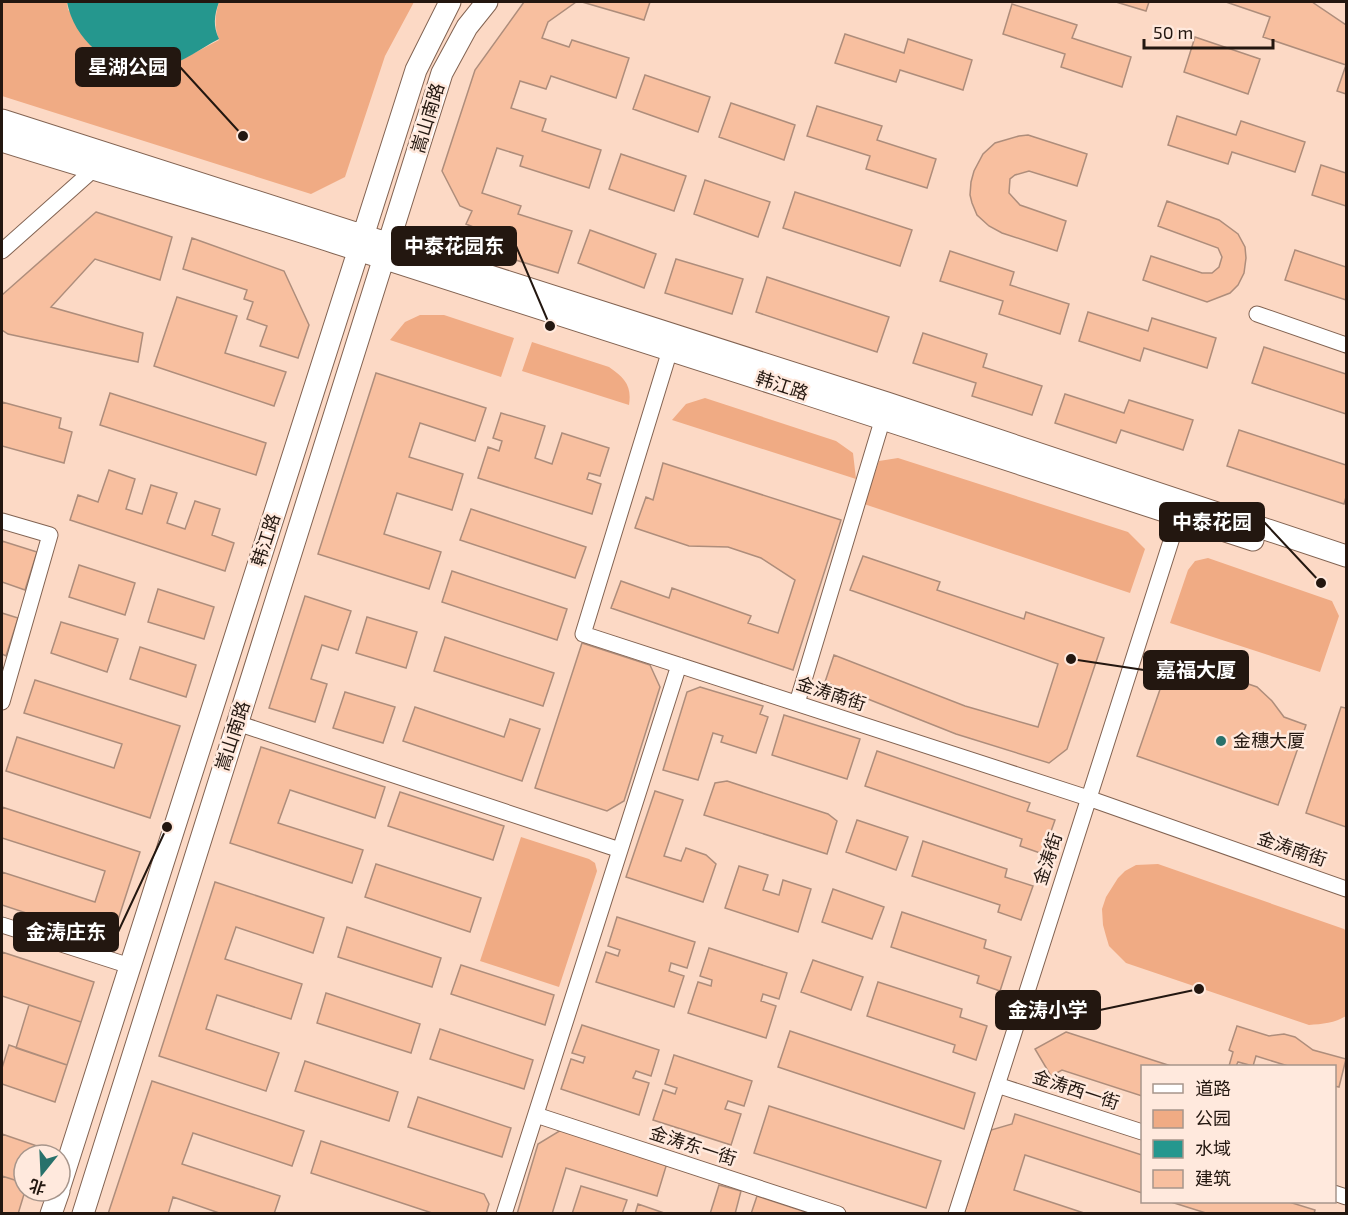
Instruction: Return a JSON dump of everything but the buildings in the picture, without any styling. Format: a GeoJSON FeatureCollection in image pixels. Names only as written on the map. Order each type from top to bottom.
{"type":"FeatureCollection","features":[{"type":"Feature","properties":{"kind":"street","name":"嵩山南路"},"geometry":{"type":"LineString","coordinates":[[361,243],[416,70],[450,2]]}},
{"type":"Feature","properties":{"kind":"street","name":"嵩山南路"},"geometry":{"type":"LineString","coordinates":[[83,1214],[442,73],[467,27],[487,2]]}},
{"type":"Feature","properties":{"kind":"street","name":"韩江路"},"geometry":{"type":"LineString","coordinates":[[2,120],[361,243],[864,396],[1180,508],[1347,571]]}},
{"type":"Feature","properties":{"kind":"street","name":"韩江路"},"geometry":{"type":"LineString","coordinates":[[2,141],[93,170],[361,243]]}},
{"type":"Feature","properties":{"kind":"street"},"geometry":{"type":"LineString","coordinates":[[2,251],[93,170]]}},
{"type":"Feature","properties":{"kind":"street","name":"韩江路"},"geometry":{"type":"LineString","coordinates":[[130,966],[361,243]]}},
{"type":"Feature","properties":{"kind":"street","name":"韩江路"},"geometry":{"type":"LineString","coordinates":[[387,251],[670,350],[883,418],[1347,556]]}},
{"type":"Feature","properties":{"kind":"street"},"geometry":{"type":"LineString","coordinates":[[1257,314],[1347,345]]}},
{"type":"Feature","properties":{"kind":"street","name":"金涛南街"},"geometry":{"type":"LineString","coordinates":[[670,350],[583,634],[1088,798],[1347,889]]}},
{"type":"Feature","properties":{"kind":"street"},"geometry":{"type":"LineString","coordinates":[[797,703],[883,418]]}},
{"type":"Feature","properties":{"kind":"street","name":"金涛街"},"geometry":{"type":"LineString","coordinates":[[956,1214],[1180,508]]}},
{"type":"Feature","properties":{"kind":"street"},"geometry":{"type":"LineString","coordinates":[[2,520],[50,535],[2,702]]}},
{"type":"Feature","properties":{"kind":"street"},"geometry":{"type":"LineString","coordinates":[[504,1214],[679,665]]}},
{"type":"Feature","properties":{"kind":"street"},"geometry":{"type":"LineString","coordinates":[[237,723],[620,850]]}},
{"type":"Feature","properties":{"kind":"street"},"geometry":{"type":"LineString","coordinates":[[2,925],[130,966],[72,1148]]}},
{"type":"Feature","properties":{"kind":"street","name":"金涛西一街"},"geometry":{"type":"LineString","coordinates":[[997,1085],[1141,1131]]}},
{"type":"Feature","properties":{"kind":"street","name":"金涛东一街"},"geometry":{"type":"LineString","coordinates":[[536,1115],[838,1214]]}},
{"type":"Feature","properties":{"kind":"green space"},"geometry":{"type":"Polygon","coordinates":[[[2,2],[67,2],[68,10],[164,67],[219,40],[216,21],[219,2],[414,2],[385,56],[345,177],[311,194],[2,96],[2,2]]]}},
{"type":"Feature","properties":{"kind":"green space"},"geometry":{"type":"Polygon","coordinates":[[[420,315],[444,315],[514,338],[501,377],[390,340],[405,322],[420,315]]]}},
{"type":"Feature","properties":{"kind":"green space"},"geometry":{"type":"Polygon","coordinates":[[[532,342],[609,367],[626,383],[629,405],[522,371],[532,342]]]}},
{"type":"Feature","properties":{"kind":"green space"},"geometry":{"type":"Polygon","coordinates":[[[705,398],[836,441],[853,453],[856,479],[672,420],[686,404],[705,398]]]}},
{"type":"Feature","properties":{"kind":"green space"},"geometry":{"type":"Polygon","coordinates":[[[898,458],[1128,532],[1145,549],[1130,593],[864,504],[879,461],[898,458]]]}},
{"type":"Feature","properties":{"kind":"green space"},"geometry":{"type":"Polygon","coordinates":[[[1208,558],[1332,601],[1339,616],[1320,672],[1170,623],[1188,570],[1195,561],[1208,558]]]}},
{"type":"Feature","properties":{"kind":"green space"},"geometry":{"type":"Polygon","coordinates":[[[521,837],[595,863],[597,871],[559,987],[480,961],[521,837]]]}},
{"type":"Feature","properties":{"kind":"green space"},"geometry":{"type":"Polygon","coordinates":[[[1158,864],[1344,929],[1346,931],[1346,1016],[1333,1022],[1309,1025],[1126,963],[1109,946],[1103,925],[1102,909],[1106,897],[1125,871],[1136,865],[1158,864]]]}},
{"type":"Feature","properties":{"kind":"water"},"geometry":{"type":"Polygon","coordinates":[[[67,2],[219,2],[215,21],[219,39],[171,65],[148,69],[131,68],[116,63],[90,45],[79,32],[67,2]]]}},
{"type":"Feature","properties":{"kind":"place","name":"星湖公园"},"geometry":{"type":"Point","coordinates":[243,136]}},
{"type":"Feature","properties":{"kind":"place","name":"中泰花园东"},"geometry":{"type":"Point","coordinates":[550,326]}},
{"type":"Feature","properties":{"kind":"place","name":"中泰花园"},"geometry":{"type":"Point","coordinates":[1321,583]}},
{"type":"Feature","properties":{"kind":"place","name":"嘉福大厦"},"geometry":{"type":"Point","coordinates":[1071,659]}},
{"type":"Feature","properties":{"kind":"place","name":"金穗大厦"},"geometry":{"type":"Point","coordinates":[1221,741]}},
{"type":"Feature","properties":{"kind":"place","name":"金涛庄东"},"geometry":{"type":"Point","coordinates":[167,827]}},
{"type":"Feature","properties":{"kind":"place","name":"金涛小学"},"geometry":{"type":"Point","coordinates":[1199,989]}}]}
